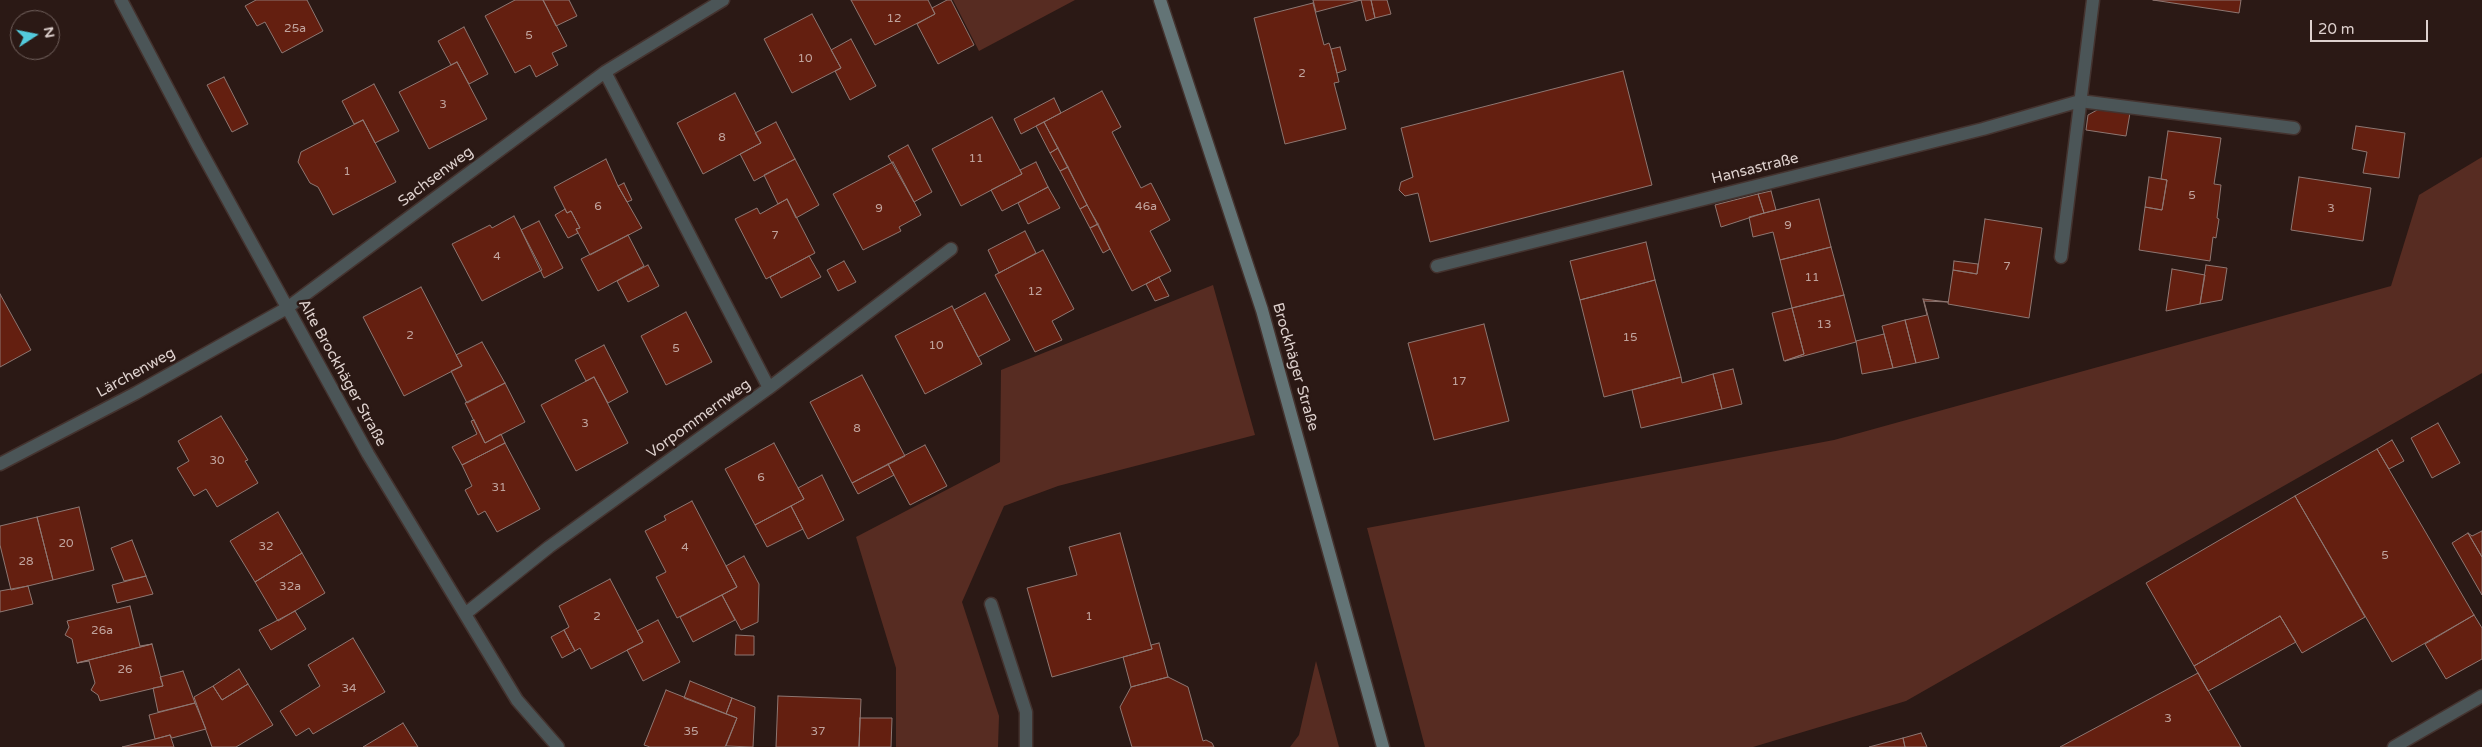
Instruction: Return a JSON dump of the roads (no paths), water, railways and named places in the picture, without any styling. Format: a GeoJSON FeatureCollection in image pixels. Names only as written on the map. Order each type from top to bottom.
{"type":"FeatureCollection","features":[{"type":"Feature","properties":{"kind":"street","name":"Alte Brockhäger Straße"},"geometry":{"type":"LineString","coordinates":[[121,0],[286,308],[368,454],[517,700],[558,747]]}},
{"type":"Feature","properties":{"kind":"street","name":"Brockhäger Straße"},"geometry":{"type":"LineString","coordinates":[[1160,0],[1262,310],[1383,747]]}},
{"type":"Feature","properties":{"kind":"street"},"geometry":{"type":"LineString","coordinates":[[2061,257],[2093,0]]}},
{"type":"Feature","properties":{"kind":"street","name":"Sachsenweg"},"geometry":{"type":"LineString","coordinates":[[286,308],[605,72],[715,2]]}},
{"type":"Feature","properties":{"kind":"street"},"geometry":{"type":"LineString","coordinates":[[605,72],[769,388]]}},
{"type":"Feature","properties":{"kind":"street"},"geometry":{"type":"LineString","coordinates":[[2080,101],[2294,128]]}},
{"type":"Feature","properties":{"kind":"street","name":"Hansastraße"},"geometry":{"type":"LineString","coordinates":[[1437,266],[1983,129],[2080,101]]}},
{"type":"Feature","properties":{"kind":"street","name":"Vorpommernweg"},"geometry":{"type":"LineString","coordinates":[[466,614],[549,547],[769,388],[951,249]]}},
{"type":"Feature","properties":{"kind":"street","name":"Lärchenweg"},"geometry":{"type":"LineString","coordinates":[[0,464],[136,393],[286,308]]}},
{"type":"Feature","properties":{"kind":"street"},"geometry":{"type":"LineString","coordinates":[[991,604],[1026,712],[1026,747]]}},
{"type":"Feature","properties":{"kind":"street"},"geometry":{"type":"LineString","coordinates":[[2394,747],[2482,696]]}}]}
